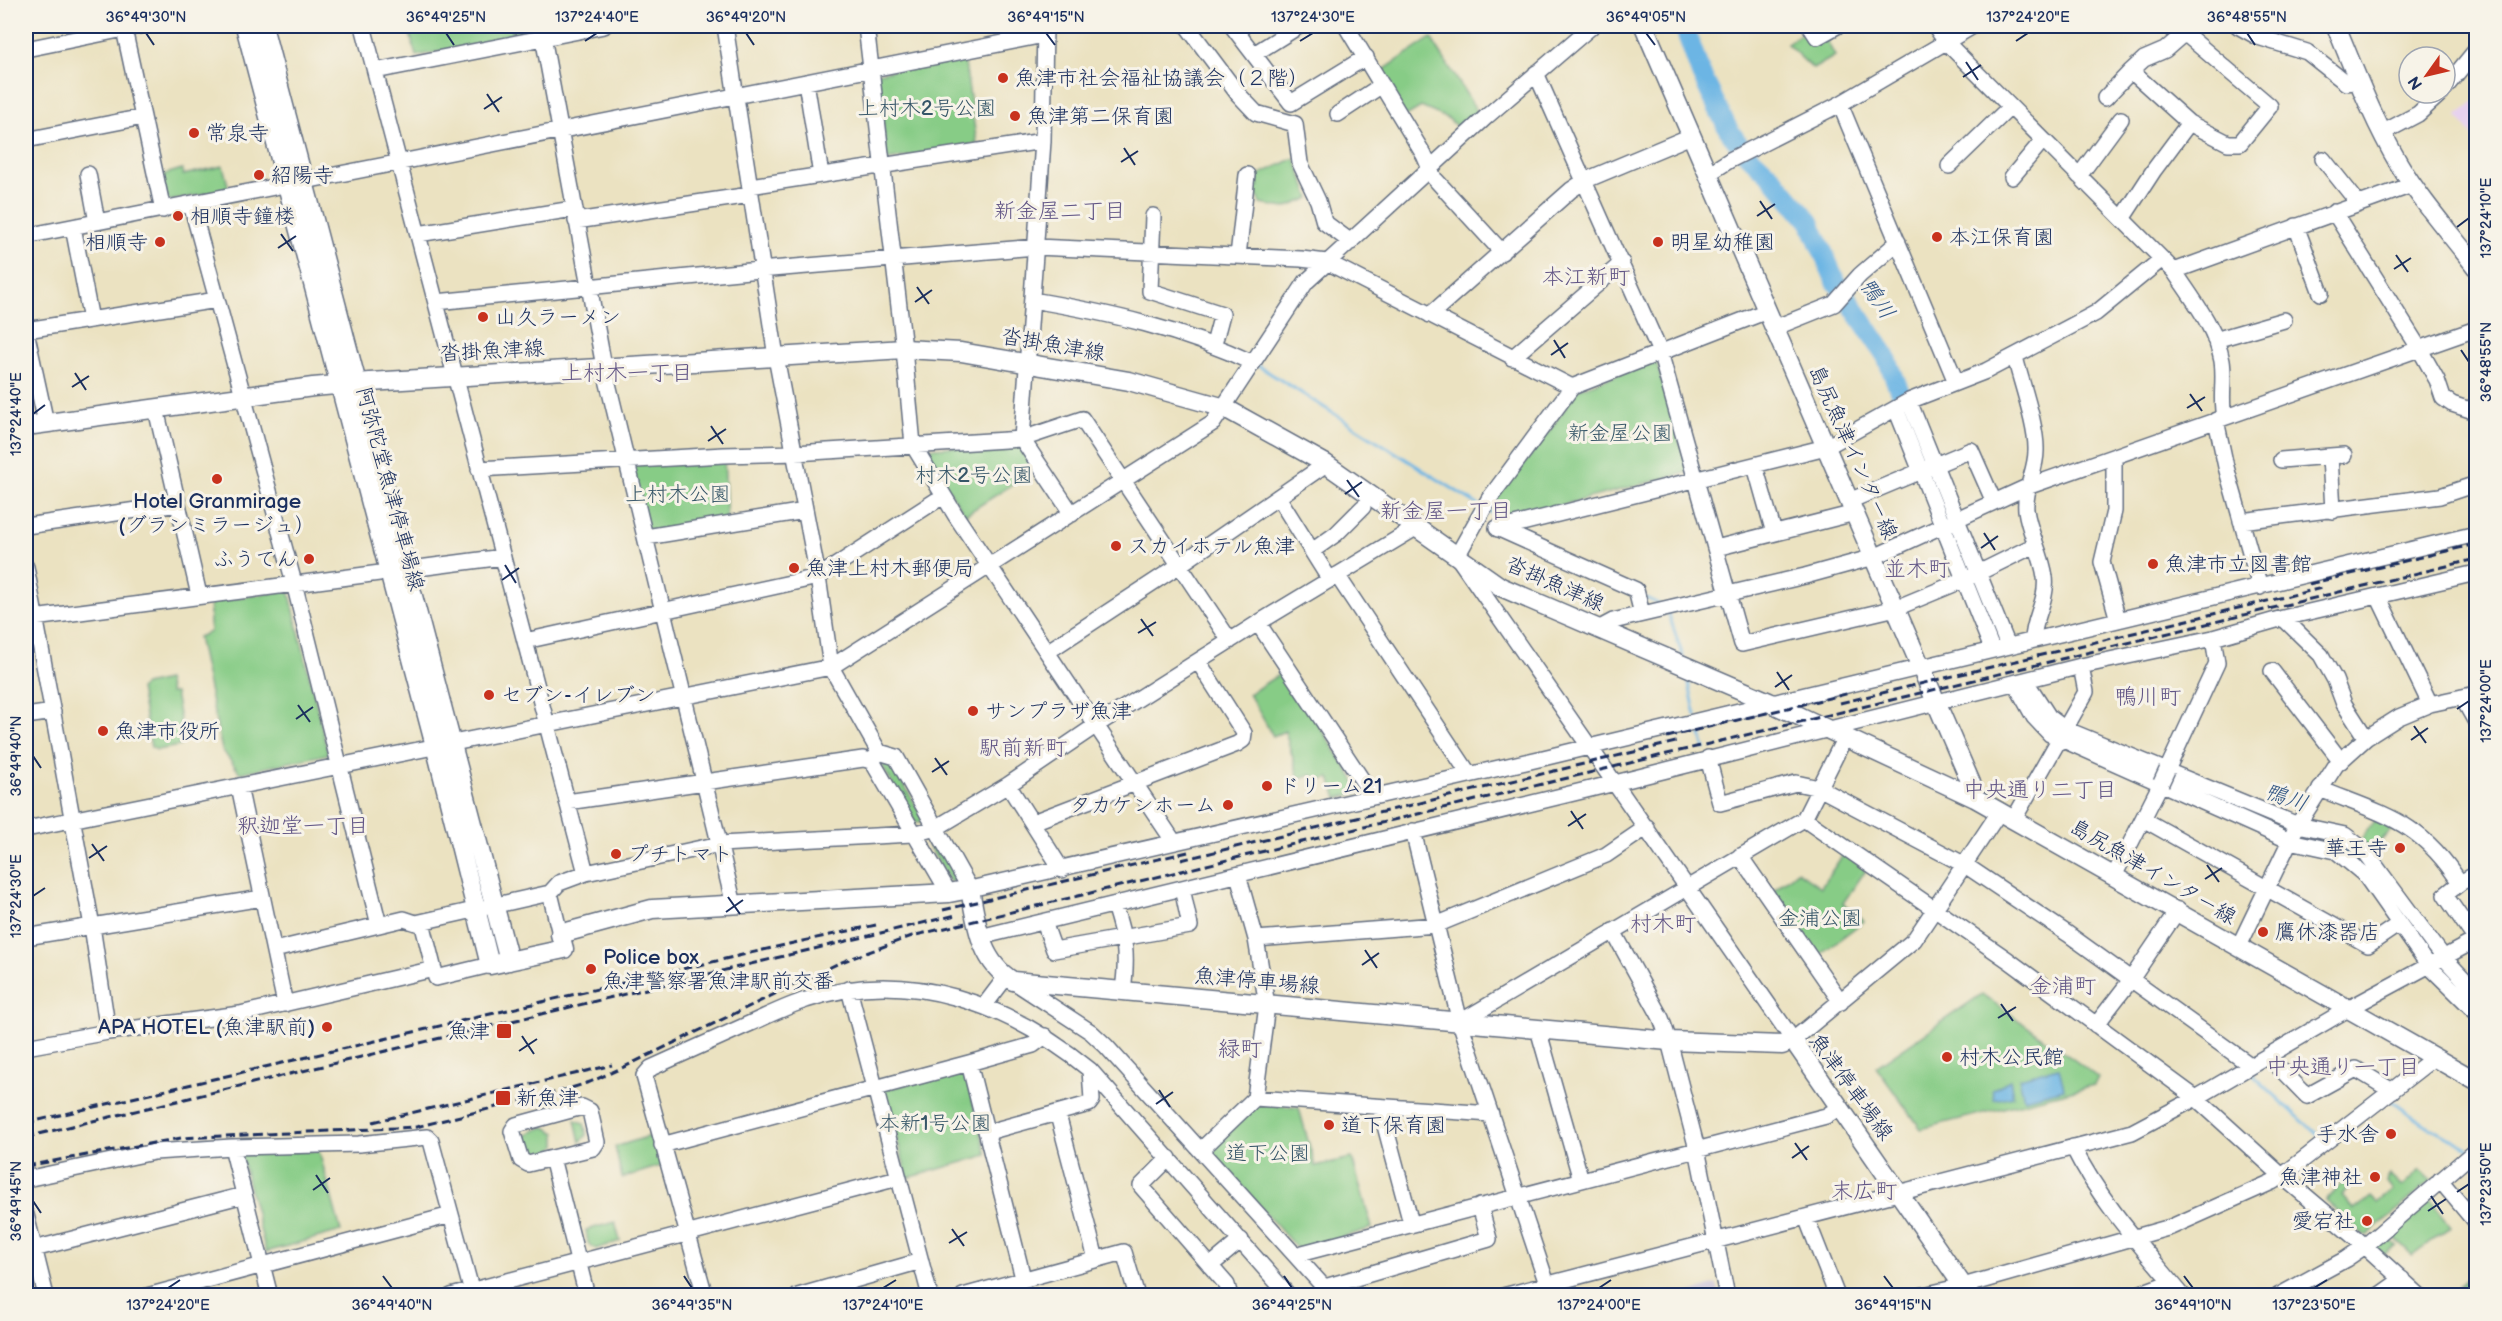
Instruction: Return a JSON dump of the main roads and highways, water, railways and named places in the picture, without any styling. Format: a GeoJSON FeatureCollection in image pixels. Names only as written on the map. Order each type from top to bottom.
{"type":"FeatureCollection","features":[{"type":"Feature","properties":{"kind":"main road","name":"阿弥陀堂魚津停車場線"},"geometry":{"type":"LineString","coordinates":[[245,26],[296,183]]}},
{"type":"Feature","properties":{"kind":"main road","name":"阿弥陀堂魚津停車場線"},"geometry":{"type":"LineString","coordinates":[[263,26],[296,183],[348,384],[444,745],[509,961],[490,965],[476,910],[444,745]]}},
{"type":"Feature","properties":{"kind":"main road","name":"島尻魚津インター線"},"geometry":{"type":"LineString","coordinates":[[1644,26],[1896,608],[1971,783],[1975,798],[2178,910],[2476,1081]]}},
{"type":"Feature","properties":{"kind":"main road"},"geometry":{"type":"LineString","coordinates":[[2336,26],[2382,133],[2412,185],[2476,267]]}},
{"type":"Feature","properties":{"kind":"main road","name":"沓掛魚津線"},"geometry":{"type":"LineString","coordinates":[[26,426],[348,384],[904,349],[961,352],[1129,381],[1225,408],[1326,464],[1501,587],[1769,702],[1975,798]]}},
{"type":"Feature","properties":{"kind":"main road","name":"魚津停車場線"},"geometry":{"type":"LineString","coordinates":[[509,961],[564,949],[560,934],[652,909],[949,893],[970,889],[980,937],[990,958],[1009,979],[1669,1041],[1782,1045],[1793,1040],[1967,1291]]}},
{"type":"Feature","properties":{"kind":"water"},"geometry":{"type":"Polygon","coordinates":[[[2059,1068],[2064,1089],[2024,1099],[2019,1078],[2059,1068]]]}},
{"type":"Feature","properties":{"kind":"water"},"geometry":{"type":"Polygon","coordinates":[[[2010,1080],[2013,1096],[1994,1100],[1992,1090],[2010,1080]]]}},
{"type":"Feature","properties":{"kind":"waterway","name":"鴨川"},"geometry":{"type":"LineString","coordinates":[[1684,26],[1701,74],[1728,129],[1742,149],[1772,177],[1810,222],[1835,280],[1886,356],[1911,421]]}},
{"type":"Feature","properties":{"kind":"waterway"},"geometry":{"type":"LineString","coordinates":[[1257,365],[1480,506]]}},
{"type":"Feature","properties":{"kind":"waterway"},"geometry":{"type":"LineString","coordinates":[[1488,511],[1506,521]]}},
{"type":"Feature","properties":{"kind":"waterway"},"geometry":{"type":"LineString","coordinates":[[1520,528],[1538,538]]}},
{"type":"Feature","properties":{"kind":"waterway"},"geometry":{"type":"LineString","coordinates":[[1646,598],[1659,604]]}},
{"type":"Feature","properties":{"kind":"waterway"},"geometry":{"type":"LineString","coordinates":[[1668,612],[1683,657]]}},
{"type":"Feature","properties":{"kind":"waterway"},"geometry":{"type":"LineString","coordinates":[[1687,675],[1696,716]]}},
{"type":"Feature","properties":{"kind":"waterway"},"geometry":{"type":"LineString","coordinates":[[1698,725],[1705,749]]}},
{"type":"Feature","properties":{"kind":"waterway","name":"鴨川"},"geometry":{"type":"LineString","coordinates":[[2335,838],[2353,849],[2378,879]]}},
{"type":"Feature","properties":{"kind":"waterway","name":"鴨川"},"geometry":{"type":"LineString","coordinates":[[2427,946],[2450,978],[2476,1001]]}},
{"type":"Feature","properties":{"kind":"waterway"},"geometry":{"type":"LineString","coordinates":[[2253,1071],[2255,1077],[2322,1139]]}},
{"type":"Feature","properties":{"kind":"waterway"},"geometry":{"type":"LineString","coordinates":[[2389,1099],[2419,1121],[2470,1149]]}},
{"type":"Feature","properties":{"kind":"railway"},"geometry":{"type":"LineString","coordinates":[[2309,584],[2476,544]]}},
{"type":"Feature","properties":{"kind":"railway"},"geometry":{"type":"LineString","coordinates":[[26,1166],[181,1138],[416,1127],[590,1082],[839,963],[912,936],[2476,559]]}},
{"type":"Feature","properties":{"kind":"railway"},"geometry":{"type":"LineString","coordinates":[[1840,703],[2322,588]]}},
{"type":"Feature","properties":{"kind":"railway"},"geometry":{"type":"LineString","coordinates":[[1667,737],[1850,693]]}},
{"type":"Feature","properties":{"kind":"railway"},"geometry":{"type":"LineString","coordinates":[[1181,860],[1680,741]]}},
{"type":"Feature","properties":{"kind":"railway"},"geometry":{"type":"LineString","coordinates":[[943,910],[1188,852]]}},
{"type":"Feature","properties":{"kind":"railway"},"geometry":{"type":"LineString","coordinates":[[26,1137],[956,915]]}},
{"type":"Feature","properties":{"kind":"railway"},"geometry":{"type":"LineString","coordinates":[[26,1123],[876,925]]}},
{"type":"Feature","properties":{"kind":"railway"},"geometry":{"type":"LineString","coordinates":[[373,1122],[612,1065]]}},
{"type":"Feature","properties":{"kind":"place","name":"魚津市社会福祉協議会（２階）"},"geometry":{"type":"Point","coordinates":[1003,78]}},
{"type":"Feature","properties":{"kind":"place","name":"魚津第二保育園"},"geometry":{"type":"Point","coordinates":[1015,116]}},
{"type":"Feature","properties":{"kind":"place","name":"常泉寺"},"geometry":{"type":"Point","coordinates":[194,133]}},
{"type":"Feature","properties":{"kind":"place","name":"紹陽寺"},"geometry":{"type":"Point","coordinates":[259,175]}},
{"type":"Feature","properties":{"kind":"place","name":"相順寺鐘楼"},"geometry":{"type":"Point","coordinates":[178,216]}},
{"type":"Feature","properties":{"kind":"place","name":"本江保育園"},"geometry":{"type":"Point","coordinates":[1937,237]}},
{"type":"Feature","properties":{"kind":"place","name":"相順寺"},"geometry":{"type":"Point","coordinates":[160,242]}},
{"type":"Feature","properties":{"kind":"place","name":"明星幼稚園"},"geometry":{"type":"Point","coordinates":[1658,242]}},
{"type":"Feature","properties":{"kind":"place","name":"山久ラーメン"},"geometry":{"type":"Point","coordinates":[483,317]}},
{"type":"Feature","properties":{"kind":"place","name":"Hotel Granmirage (グランミラージュ）"},"geometry":{"type":"Point","coordinates":[217,479]}},
{"type":"Feature","properties":{"kind":"place","name":"スカイホテル魚津"},"geometry":{"type":"Point","coordinates":[1116,546]}},
{"type":"Feature","properties":{"kind":"place","name":"ふうてん"},"geometry":{"type":"Point","coordinates":[309,559]}},
{"type":"Feature","properties":{"kind":"place","name":"魚津市立図書館"},"geometry":{"type":"Point","coordinates":[2153,564]}},
{"type":"Feature","properties":{"kind":"place","name":"魚津上村木郵便局"},"geometry":{"type":"Point","coordinates":[794,568]}},
{"type":"Feature","properties":{"kind":"place","name":"セブン-イレブン"},"geometry":{"type":"Point","coordinates":[489,695]}},
{"type":"Feature","properties":{"kind":"place","name":"サンプラザ魚津"},"geometry":{"type":"Point","coordinates":[973,711]}},
{"type":"Feature","properties":{"kind":"place","name":"魚津市役所"},"geometry":{"type":"Point","coordinates":[103,731]}},
{"type":"Feature","properties":{"kind":"place","name":"ドリーム21"},"geometry":{"type":"Point","coordinates":[1267,786]}},
{"type":"Feature","properties":{"kind":"place","name":"タカケンホーム"},"geometry":{"type":"Point","coordinates":[1228,805]}},
{"type":"Feature","properties":{"kind":"place","name":"華王寺"},"geometry":{"type":"Point","coordinates":[2400,848]}},
{"type":"Feature","properties":{"kind":"place","name":"プチトマト"},"geometry":{"type":"Point","coordinates":[616,854]}},
{"type":"Feature","properties":{"kind":"place","name":"鷹休漆器店"},"geometry":{"type":"Point","coordinates":[2263,932]}},
{"type":"Feature","properties":{"kind":"place","name":"Police box 魚津警察署魚津駅前交番"},"geometry":{"type":"Point","coordinates":[591,969]}},
{"type":"Feature","properties":{"kind":"place","name":"APA HOTEL (魚津駅前)"},"geometry":{"type":"Point","coordinates":[327,1027]}},
{"type":"Feature","properties":{"kind":"place","name":"魚津"},"geometry":{"type":"Point","coordinates":[504,1031]}},
{"type":"Feature","properties":{"kind":"place","name":"村木公民館"},"geometry":{"type":"Point","coordinates":[1947,1057]}},
{"type":"Feature","properties":{"kind":"place","name":"新魚津"},"geometry":{"type":"Point","coordinates":[503,1098]}},
{"type":"Feature","properties":{"kind":"place","name":"道下保育園"},"geometry":{"type":"Point","coordinates":[1329,1125]}},
{"type":"Feature","properties":{"kind":"place","name":"手水舎"},"geometry":{"type":"Point","coordinates":[2391,1134]}},
{"type":"Feature","properties":{"kind":"place","name":"魚津神社"},"geometry":{"type":"Point","coordinates":[2375,1177]}},
{"type":"Feature","properties":{"kind":"place","name":"愛宕社"},"geometry":{"type":"Point","coordinates":[2367,1221]}},
{"type":"Feature","properties":{"kind":"district","name":"新金屋二丁目"},"geometry":{"type":"Point","coordinates":[1060,211]}},
{"type":"Feature","properties":{"kind":"district","name":"本江新町"},"geometry":{"type":"Point","coordinates":[1586,277]}},
{"type":"Feature","properties":{"kind":"district","name":"上村木一丁目"},"geometry":{"type":"Point","coordinates":[627,373]}},
{"type":"Feature","properties":{"kind":"district","name":"新金屋一丁目"},"geometry":{"type":"Point","coordinates":[1446,511]}},
{"type":"Feature","properties":{"kind":"district","name":"並木町"},"geometry":{"type":"Point","coordinates":[1917,569]}},
{"type":"Feature","properties":{"kind":"district","name":"鴨川町"},"geometry":{"type":"Point","coordinates":[2148,697]}},
{"type":"Feature","properties":{"kind":"district","name":"駅前新町"},"geometry":{"type":"Point","coordinates":[1023,748]}},
{"type":"Feature","properties":{"kind":"district","name":"中央通り二丁目"},"geometry":{"type":"Point","coordinates":[2040,790]}},
{"type":"Feature","properties":{"kind":"district","name":"釈迦堂一丁目"},"geometry":{"type":"Point","coordinates":[303,826]}},
{"type":"Feature","properties":{"kind":"district","name":"村木町"},"geometry":{"type":"Point","coordinates":[1663,924]}},
{"type":"Feature","properties":{"kind":"district","name":"金浦町"},"geometry":{"type":"Point","coordinates":[2063,986]}},
{"type":"Feature","properties":{"kind":"district","name":"緑町"},"geometry":{"type":"Point","coordinates":[1240,1049]}},
{"type":"Feature","properties":{"kind":"district","name":"中央通り一丁目"},"geometry":{"type":"Point","coordinates":[2343,1067]}},
{"type":"Feature","properties":{"kind":"district","name":"末広町"},"geometry":{"type":"Point","coordinates":[1864,1191]}},
{"type":"Feature","properties":{"kind":"park label","name":"上村木2号公園"},"geometry":{"type":"Point","coordinates":[927,108]}},
{"type":"Feature","properties":{"kind":"park label","name":"新金屋公園"},"geometry":{"type":"Point","coordinates":[1620,433]}},
{"type":"Feature","properties":{"kind":"park label","name":"村木2号公園"},"geometry":{"type":"Point","coordinates":[974,475]}},
{"type":"Feature","properties":{"kind":"park label","name":"上村木公園"},"geometry":{"type":"Point","coordinates":[678,494]}},
{"type":"Feature","properties":{"kind":"park label","name":"金浦公園"},"geometry":{"type":"Point","coordinates":[1820,918]}},
{"type":"Feature","properties":{"kind":"park label","name":"本新1号公園"},"geometry":{"type":"Point","coordinates":[935,1123]}},
{"type":"Feature","properties":{"kind":"park label","name":"道下公園"},"geometry":{"type":"Point","coordinates":[1268,1153]}}]}
